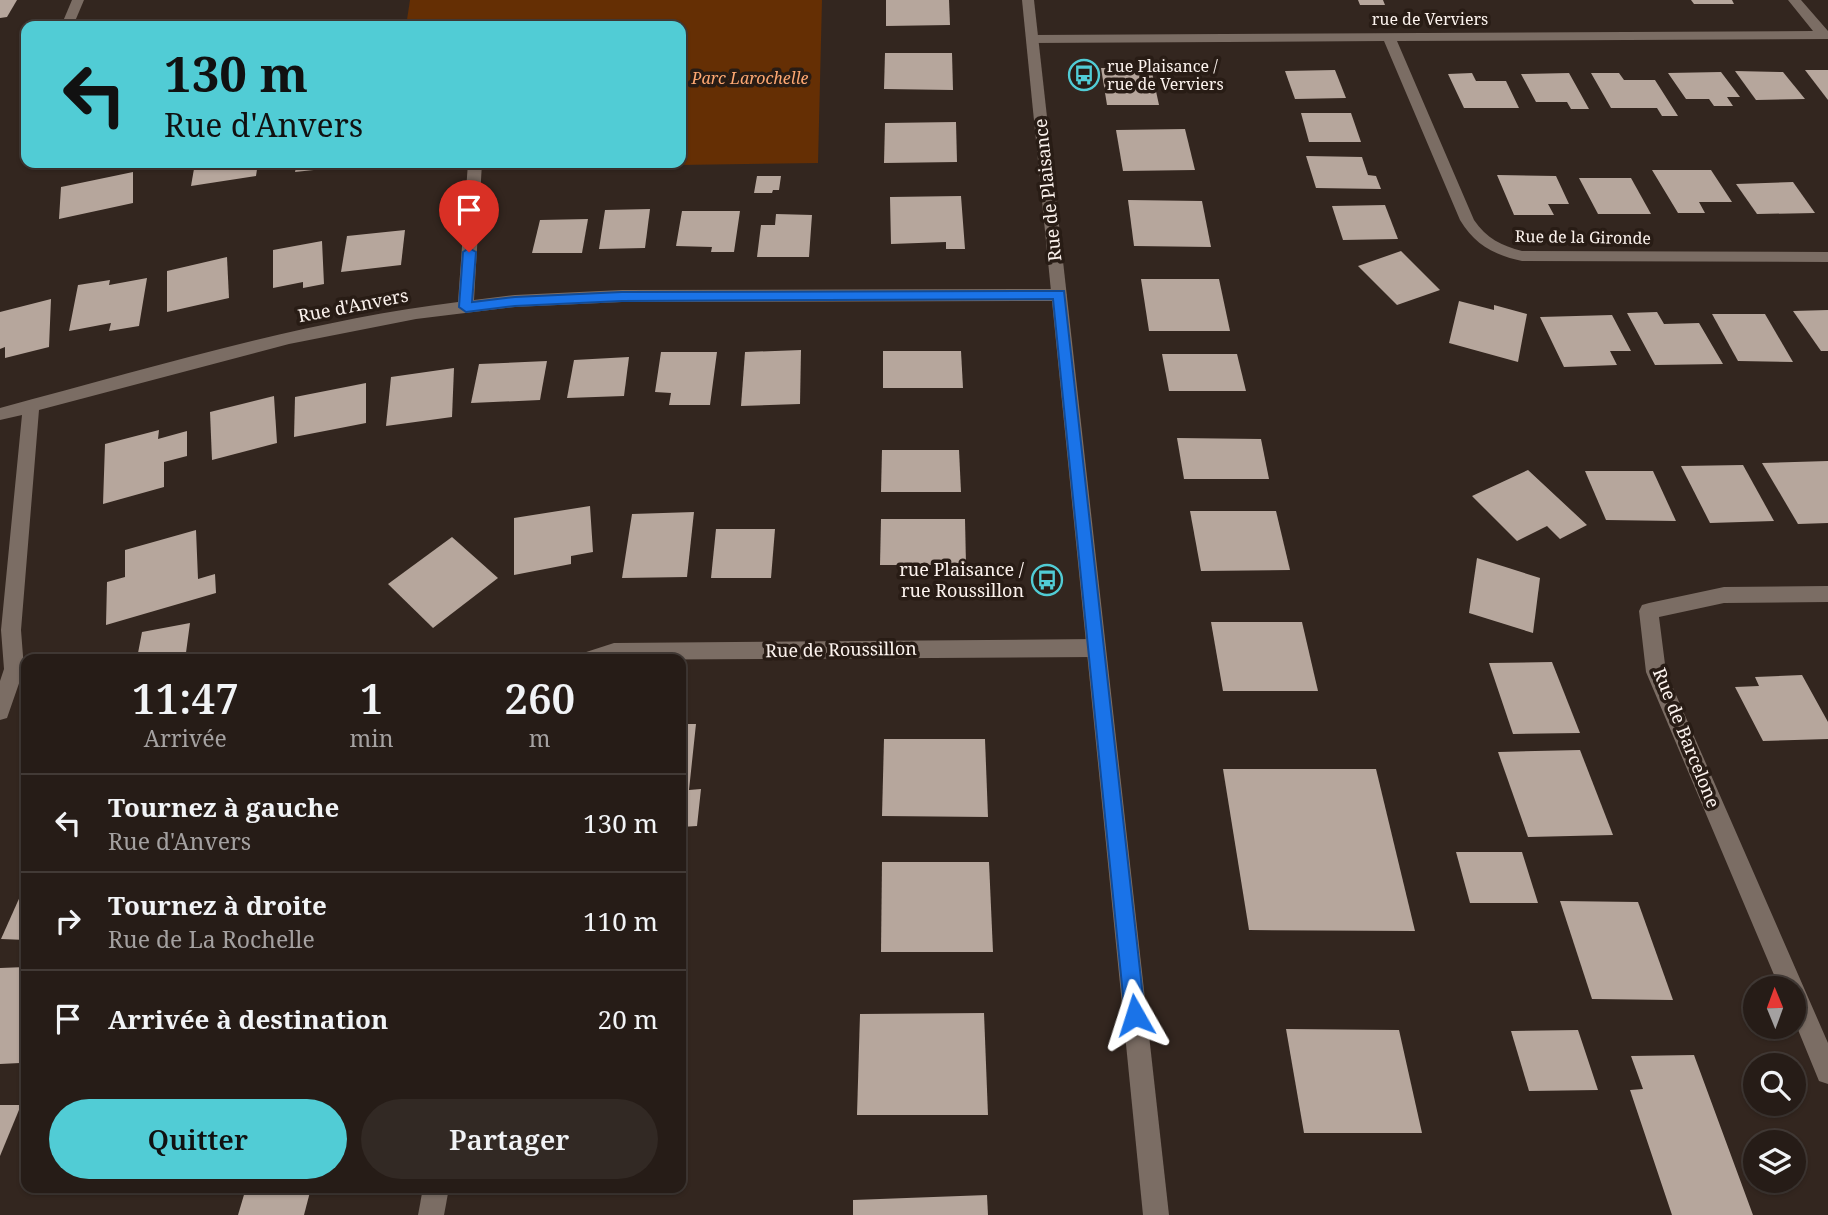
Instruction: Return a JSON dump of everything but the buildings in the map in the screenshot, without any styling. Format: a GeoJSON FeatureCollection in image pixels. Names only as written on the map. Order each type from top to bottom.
{"type":"FeatureCollection","features":[{"type":"Feature","properties":{"kind":"street"},"geometry":{"type":"LineString","coordinates":[[69,21],[78,0]]}},
{"type":"Feature","properties":{"kind":"street","name":"Rue de Plaisance"},"geometry":{"type":"LineString","coordinates":[[1028,0],[1156,1215]]}},
{"type":"Feature","properties":{"kind":"street"},"geometry":{"type":"LineString","coordinates":[[1794,0],[1825,35]]}},
{"type":"Feature","properties":{"kind":"street","name":"rue de Verviers"},"geometry":{"type":"LineString","coordinates":[[1032,39],[1825,35]]}},
{"type":"Feature","properties":{"kind":"street","name":"Rue de la Gironde"},"geometry":{"type":"LineString","coordinates":[[1389,37],[1467,220],[1485,243],[1505,253],[1522,256],[1828,257]]}},
{"type":"Feature","properties":{"kind":"street"},"geometry":{"type":"LineString","coordinates":[[466,307],[475,168]]}},
{"type":"Feature","properties":{"kind":"street","name":"Rue d'Anvers"},"geometry":{"type":"LineString","coordinates":[[0,414],[289,338],[416,313],[515,301],[622,296],[1059,295]]}},
{"type":"Feature","properties":{"kind":"street"},"geometry":{"type":"LineString","coordinates":[[0,711],[14,669],[11,630],[31,406]]}},
{"type":"Feature","properties":{"kind":"street","name":"Rue de Barcelone"},"geometry":{"type":"LineString","coordinates":[[1787,976],[1656,673],[1648,611],[1724,595],[1828,594]]}},
{"type":"Feature","properties":{"kind":"street","name":"Rue de Roussillon"},"geometry":{"type":"LineString","coordinates":[[607,654],[1096,648]]}},
{"type":"Feature","properties":{"kind":"street","name":"Rue de Barcelone"},"geometry":{"type":"LineString","coordinates":[[1806,1020],[1828,1072]]}},
{"type":"Feature","properties":{"kind":"street"},"geometry":{"type":"LineString","coordinates":[[431,1215],[435,1193]]}},
{"type":"Feature","properties":{"kind":"green space","name":"Parc Larochelle"},"geometry":{"type":"Polygon","coordinates":[[[410,0],[822,0],[818,163],[686,165],[686,21],[407,21],[410,0]]]}},
{"type":"Feature","properties":{"kind":"place","name":"rue Plaisance / rue de Verviers"},"geometry":{"type":"Point","coordinates":[1084,75]}},
{"type":"Feature","properties":{"kind":"place","name":"rue Plaisance / rue Roussillon"},"geometry":{"type":"Point","coordinates":[1047,580]}},
{"type":"Feature","properties":{"kind":"route"},"geometry":{"type":"LineString","coordinates":[[469,252],[466,307],[515,301],[622,296],[1059,295],[1135,1015]]}}]}
